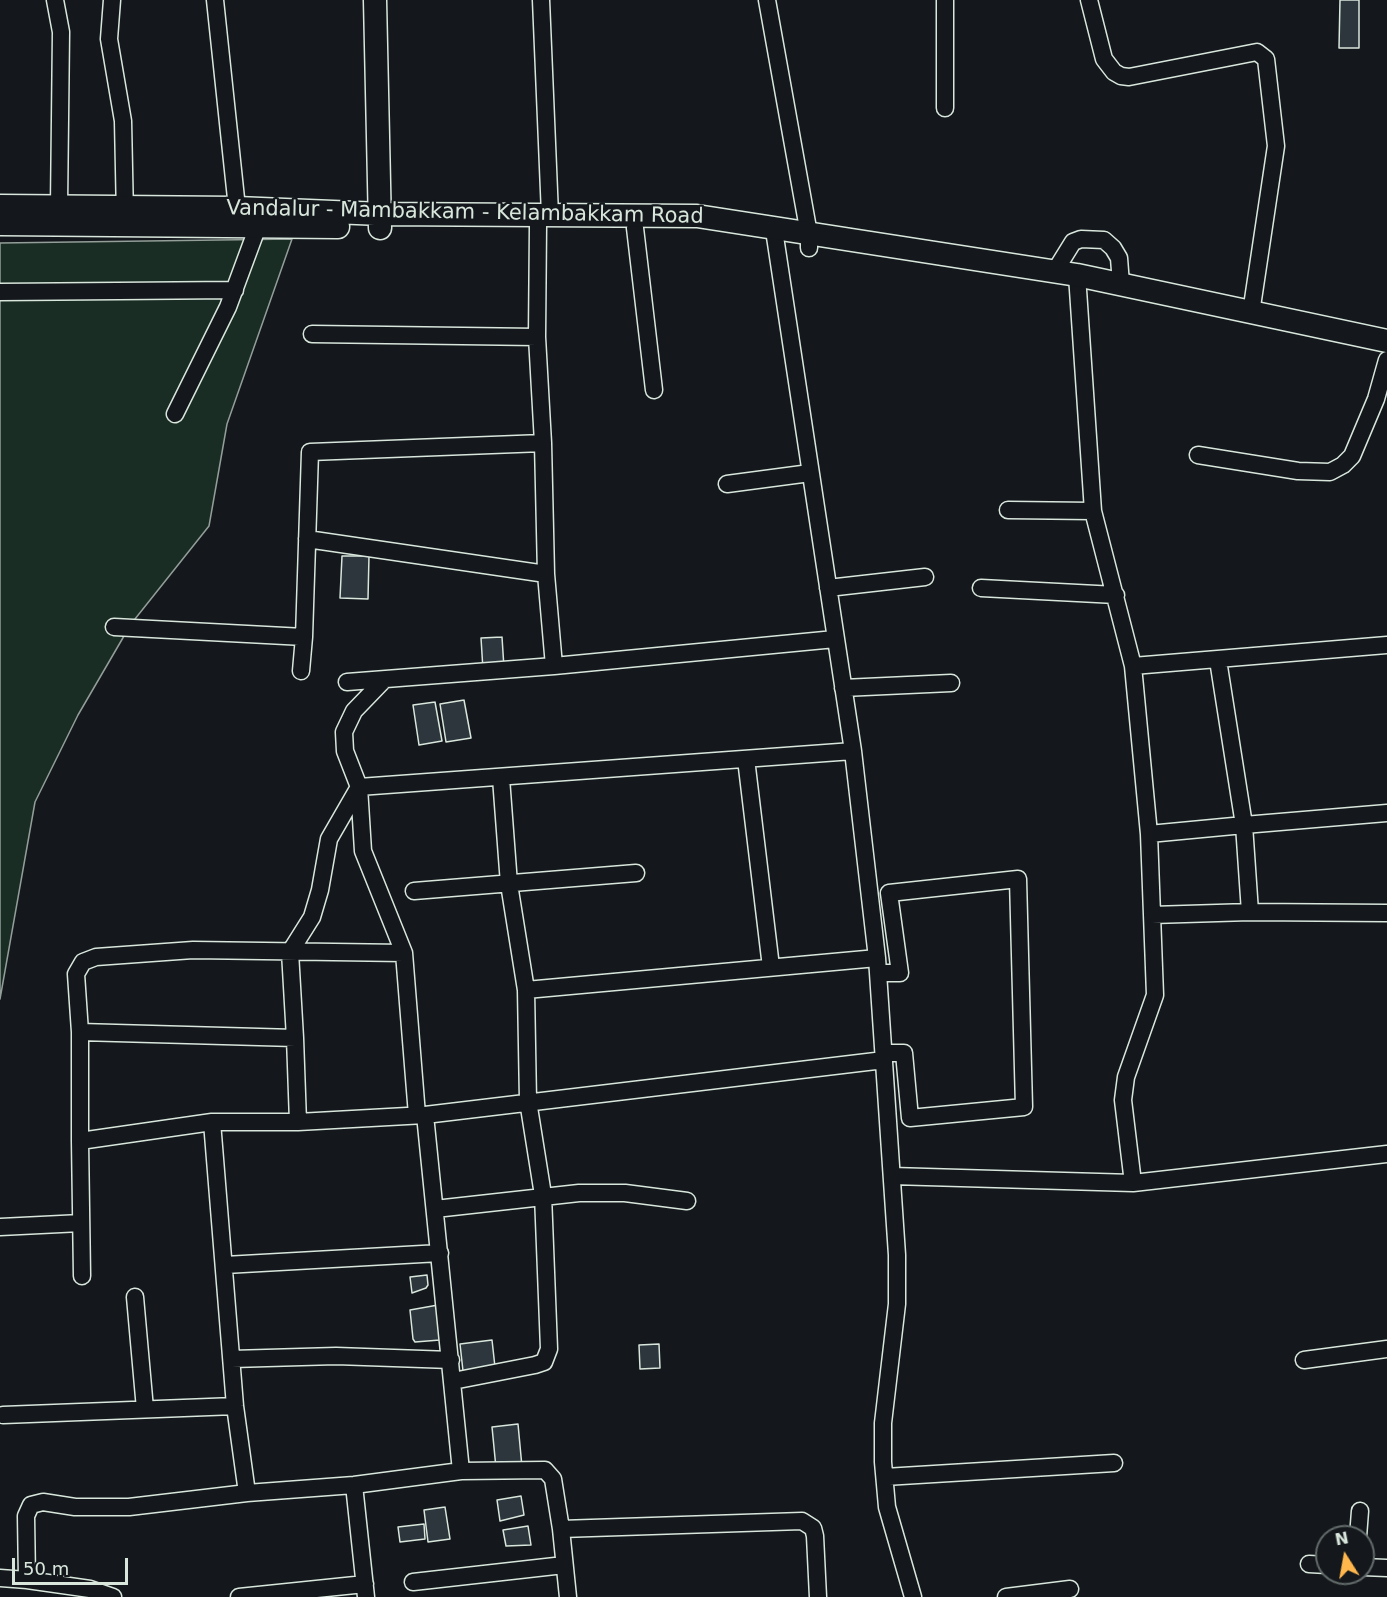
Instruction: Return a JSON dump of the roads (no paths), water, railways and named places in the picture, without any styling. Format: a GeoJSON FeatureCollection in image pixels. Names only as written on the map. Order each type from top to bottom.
{"type":"FeatureCollection","features":[{"type":"Feature","properties":{"kind":"main road"},"geometry":{"type":"LineString","coordinates":[[375,0],[380,221]]}},
{"type":"Feature","properties":{"kind":"main road","name":"Vandalur - Mambakkam - Kelambakkam Road"},"geometry":{"type":"LineString","coordinates":[[0,206],[59,206],[125,215],[258,226],[380,221],[697,216],[775,236]]}},
{"type":"Feature","properties":{"kind":"main road","name":"Vandalur - Mambakkam - Kelambakkam Road"},"geometry":{"type":"LineString","coordinates":[[0,224],[237,208],[380,221]]}},
{"type":"Feature","properties":{"kind":"main road","name":"Vandalur - Mambakkam - Kelambakkam Road"},"geometry":{"type":"LineString","coordinates":[[544,220],[775,236],[1121,284],[1387,341]]}},
{"type":"Feature","properties":{"kind":"main road","name":"Vandalur - Mambakkam - Kelambakkam Road"},"geometry":{"type":"LineString","coordinates":[[1070,278],[1387,353]]}},
{"type":"Feature","properties":{"kind":"street"},"geometry":{"type":"LineString","coordinates":[[55,0],[61,32],[59,206]]}},
{"type":"Feature","properties":{"kind":"street"},"geometry":{"type":"LineString","coordinates":[[112,0],[109,39],[123,121],[125,215]]}},
{"type":"Feature","properties":{"kind":"street"},"geometry":{"type":"LineString","coordinates":[[215,0],[237,208]]}},
{"type":"Feature","properties":{"kind":"street"},"geometry":{"type":"LineString","coordinates":[[375,0],[384,0]]}},
{"type":"Feature","properties":{"kind":"street"},"geometry":{"type":"LineString","coordinates":[[541,0],[544,220],[537,337],[543,443],[546,574],[554,666]]}},
{"type":"Feature","properties":{"kind":"street"},"geometry":{"type":"LineString","coordinates":[[767,0],[809,241]]}},
{"type":"Feature","properties":{"kind":"street"},"geometry":{"type":"LineString","coordinates":[[945,0],[945,108]]}},
{"type":"Feature","properties":{"kind":"street"},"geometry":{"type":"LineString","coordinates":[[1089,0],[1104,59],[1114,72],[1121,76],[1129,77],[1250,53],[1260,53],[1266,59],[1276,146],[1251,313]]}},
{"type":"Feature","properties":{"kind":"street"},"geometry":{"type":"LineString","coordinates":[[176,414],[235,290],[258,226]]}},
{"type":"Feature","properties":{"kind":"street"},"geometry":{"type":"LineString","coordinates":[[635,228],[654,390]]}},
{"type":"Feature","properties":{"kind":"street"},"geometry":{"type":"LineString","coordinates":[[775,236],[853,751],[878,965],[884,1094],[892,1176],[897,1304],[883,1423],[885,1478],[890,1519],[914,1597]]}},
{"type":"Feature","properties":{"kind":"street"},"geometry":{"type":"LineString","coordinates":[[1121,284],[1119,258],[1104,240],[1080,238],[1073,242],[1070,278],[1093,511],[1133,666],[1149,834],[1155,995],[1126,1077],[1124,1100],[1133,1183]]}},
{"type":"Feature","properties":{"kind":"street"},"geometry":{"type":"LineString","coordinates":[[0,292],[235,290]]}},
{"type":"Feature","properties":{"kind":"street"},"geometry":{"type":"LineString","coordinates":[[312,334],[537,337]]}},
{"type":"Feature","properties":{"kind":"street"},"geometry":{"type":"LineString","coordinates":[[1198,455],[1298,471],[1330,472],[1343,465],[1352,456],[1376,399],[1387,360]]}},
{"type":"Feature","properties":{"kind":"street"},"geometry":{"type":"LineString","coordinates":[[302,671],[310,452],[543,443]]}},
{"type":"Feature","properties":{"kind":"street"},"geometry":{"type":"LineString","coordinates":[[727,484],[810,473]]}},
{"type":"Feature","properties":{"kind":"street"},"geometry":{"type":"LineString","coordinates":[[1008,510],[1093,511]]}},
{"type":"Feature","properties":{"kind":"street"},"geometry":{"type":"LineString","coordinates":[[307,539],[546,574]]}},
{"type":"Feature","properties":{"kind":"street"},"geometry":{"type":"LineString","coordinates":[[828,588],[925,577]]}},
{"type":"Feature","properties":{"kind":"street"},"geometry":{"type":"LineString","coordinates":[[981,588],[1116,595]]}},
{"type":"Feature","properties":{"kind":"street"},"geometry":{"type":"LineString","coordinates":[[114,627],[304,637]]}},
{"type":"Feature","properties":{"kind":"street"},"geometry":{"type":"LineString","coordinates":[[347,682],[382,682],[836,639]]}},
{"type":"Feature","properties":{"kind":"street"},"geometry":{"type":"LineString","coordinates":[[1133,666],[1387,645]]}},
{"type":"Feature","properties":{"kind":"street"},"geometry":{"type":"LineString","coordinates":[[1218,660],[1244,825],[1250,912]]}},
{"type":"Feature","properties":{"kind":"street"},"geometry":{"type":"LineString","coordinates":[[382,682],[354,711],[344,732],[345,751],[359,787],[363,851],[404,953],[421,1115],[440,1253],[461,1471]]}},
{"type":"Feature","properties":{"kind":"street"},"geometry":{"type":"LineString","coordinates":[[843,688],[951,683]]}},
{"type":"Feature","properties":{"kind":"street"},"geometry":{"type":"LineString","coordinates":[[359,787],[853,751]]}},
{"type":"Feature","properties":{"kind":"street"},"geometry":{"type":"LineString","coordinates":[[746,759],[771,967]]}},
{"type":"Feature","properties":{"kind":"street"},"geometry":{"type":"LineString","coordinates":[[453,1381],[535,1365],[544,1362],[548,1356],[543,1195],[528,1101],[526,990],[509,884],[501,778]]}},
{"type":"Feature","properties":{"kind":"street"},"geometry":{"type":"LineString","coordinates":[[298,1122],[290,952],[312,916],[321,890],[329,839],[359,787]]}},
{"type":"Feature","properties":{"kind":"street"},"geometry":{"type":"LineString","coordinates":[[1149,834],[1387,813]]}},
{"type":"Feature","properties":{"kind":"street"},"geometry":{"type":"LineString","coordinates":[[414,891],[636,873]]}},
{"type":"Feature","properties":{"kind":"street"},"geometry":{"type":"LineString","coordinates":[[80,1141],[212,1122],[298,1122],[421,1115],[904,1053],[910,1118],[1024,1107],[1018,879],[889,893],[900,973],[878,965],[771,967],[526,990]]}},
{"type":"Feature","properties":{"kind":"street"},"geometry":{"type":"LineString","coordinates":[[1152,915],[1250,912],[1387,913]]}},
{"type":"Feature","properties":{"kind":"street"},"geometry":{"type":"LineString","coordinates":[[82,1276],[81,1032],[76,974],[82,962],[193,950],[404,953]]}},
{"type":"Feature","properties":{"kind":"street"},"geometry":{"type":"LineString","coordinates":[[81,1032],[295,1038]]}},
{"type":"Feature","properties":{"kind":"street"},"geometry":{"type":"LineString","coordinates":[[212,1122],[235,1406],[247,1492]]}},
{"type":"Feature","properties":{"kind":"street"},"geometry":{"type":"LineString","coordinates":[[892,1176],[1133,1183],[1387,1154]]}},
{"type":"Feature","properties":{"kind":"street"},"geometry":{"type":"LineString","coordinates":[[435,1209],[543,1195],[625,1193],[687,1201]]}},
{"type":"Feature","properties":{"kind":"street"},"geometry":{"type":"LineString","coordinates":[[0,1227],[81,1223]]}},
{"type":"Feature","properties":{"kind":"street"},"geometry":{"type":"LineString","coordinates":[[225,1265],[440,1253]]}},
{"type":"Feature","properties":{"kind":"street"},"geometry":{"type":"LineString","coordinates":[[135,1296],[145,1409]]}},
{"type":"Feature","properties":{"kind":"street"},"geometry":{"type":"LineString","coordinates":[[1304,1360],[1387,1349]]}},
{"type":"Feature","properties":{"kind":"street"},"geometry":{"type":"LineString","coordinates":[[232,1359],[336,1356],[451,1360]]}},
{"type":"Feature","properties":{"kind":"street"},"geometry":{"type":"LineString","coordinates":[[3,1415],[235,1406]]}},
{"type":"Feature","properties":{"kind":"street"},"geometry":{"type":"LineString","coordinates":[[885,1478],[1114,1463]]}},
{"type":"Feature","properties":{"kind":"street"},"geometry":{"type":"LineString","coordinates":[[27,1580],[26,1516],[31,1505],[43,1502],[75,1507],[129,1507],[247,1492],[354,1485],[461,1471],[545,1470],[553,1479],[568,1597]]}},
{"type":"Feature","properties":{"kind":"street"},"geometry":{"type":"LineString","coordinates":[[239,1597],[366,1591],[354,1485]]}},
{"type":"Feature","properties":{"kind":"street"},"geometry":{"type":"LineString","coordinates":[[1359,1525],[1360,1511]]}},
{"type":"Feature","properties":{"kind":"street"},"geometry":{"type":"LineString","coordinates":[[561,1529],[802,1521],[813,1528],[815,1536],[818,1597]]}},
{"type":"Feature","properties":{"kind":"street"},"geometry":{"type":"LineString","coordinates":[[1309,1564],[1315,1564]]}},
{"type":"Feature","properties":{"kind":"street"},"geometry":{"type":"LineString","coordinates":[[413,1582],[564,1565]]}},
{"type":"Feature","properties":{"kind":"street"},"geometry":{"type":"LineString","coordinates":[[0,1578],[90,1589],[113,1597]]}},
{"type":"Feature","properties":{"kind":"street"},"geometry":{"type":"LineString","coordinates":[[1006,1597],[1070,1589]]}}]}
